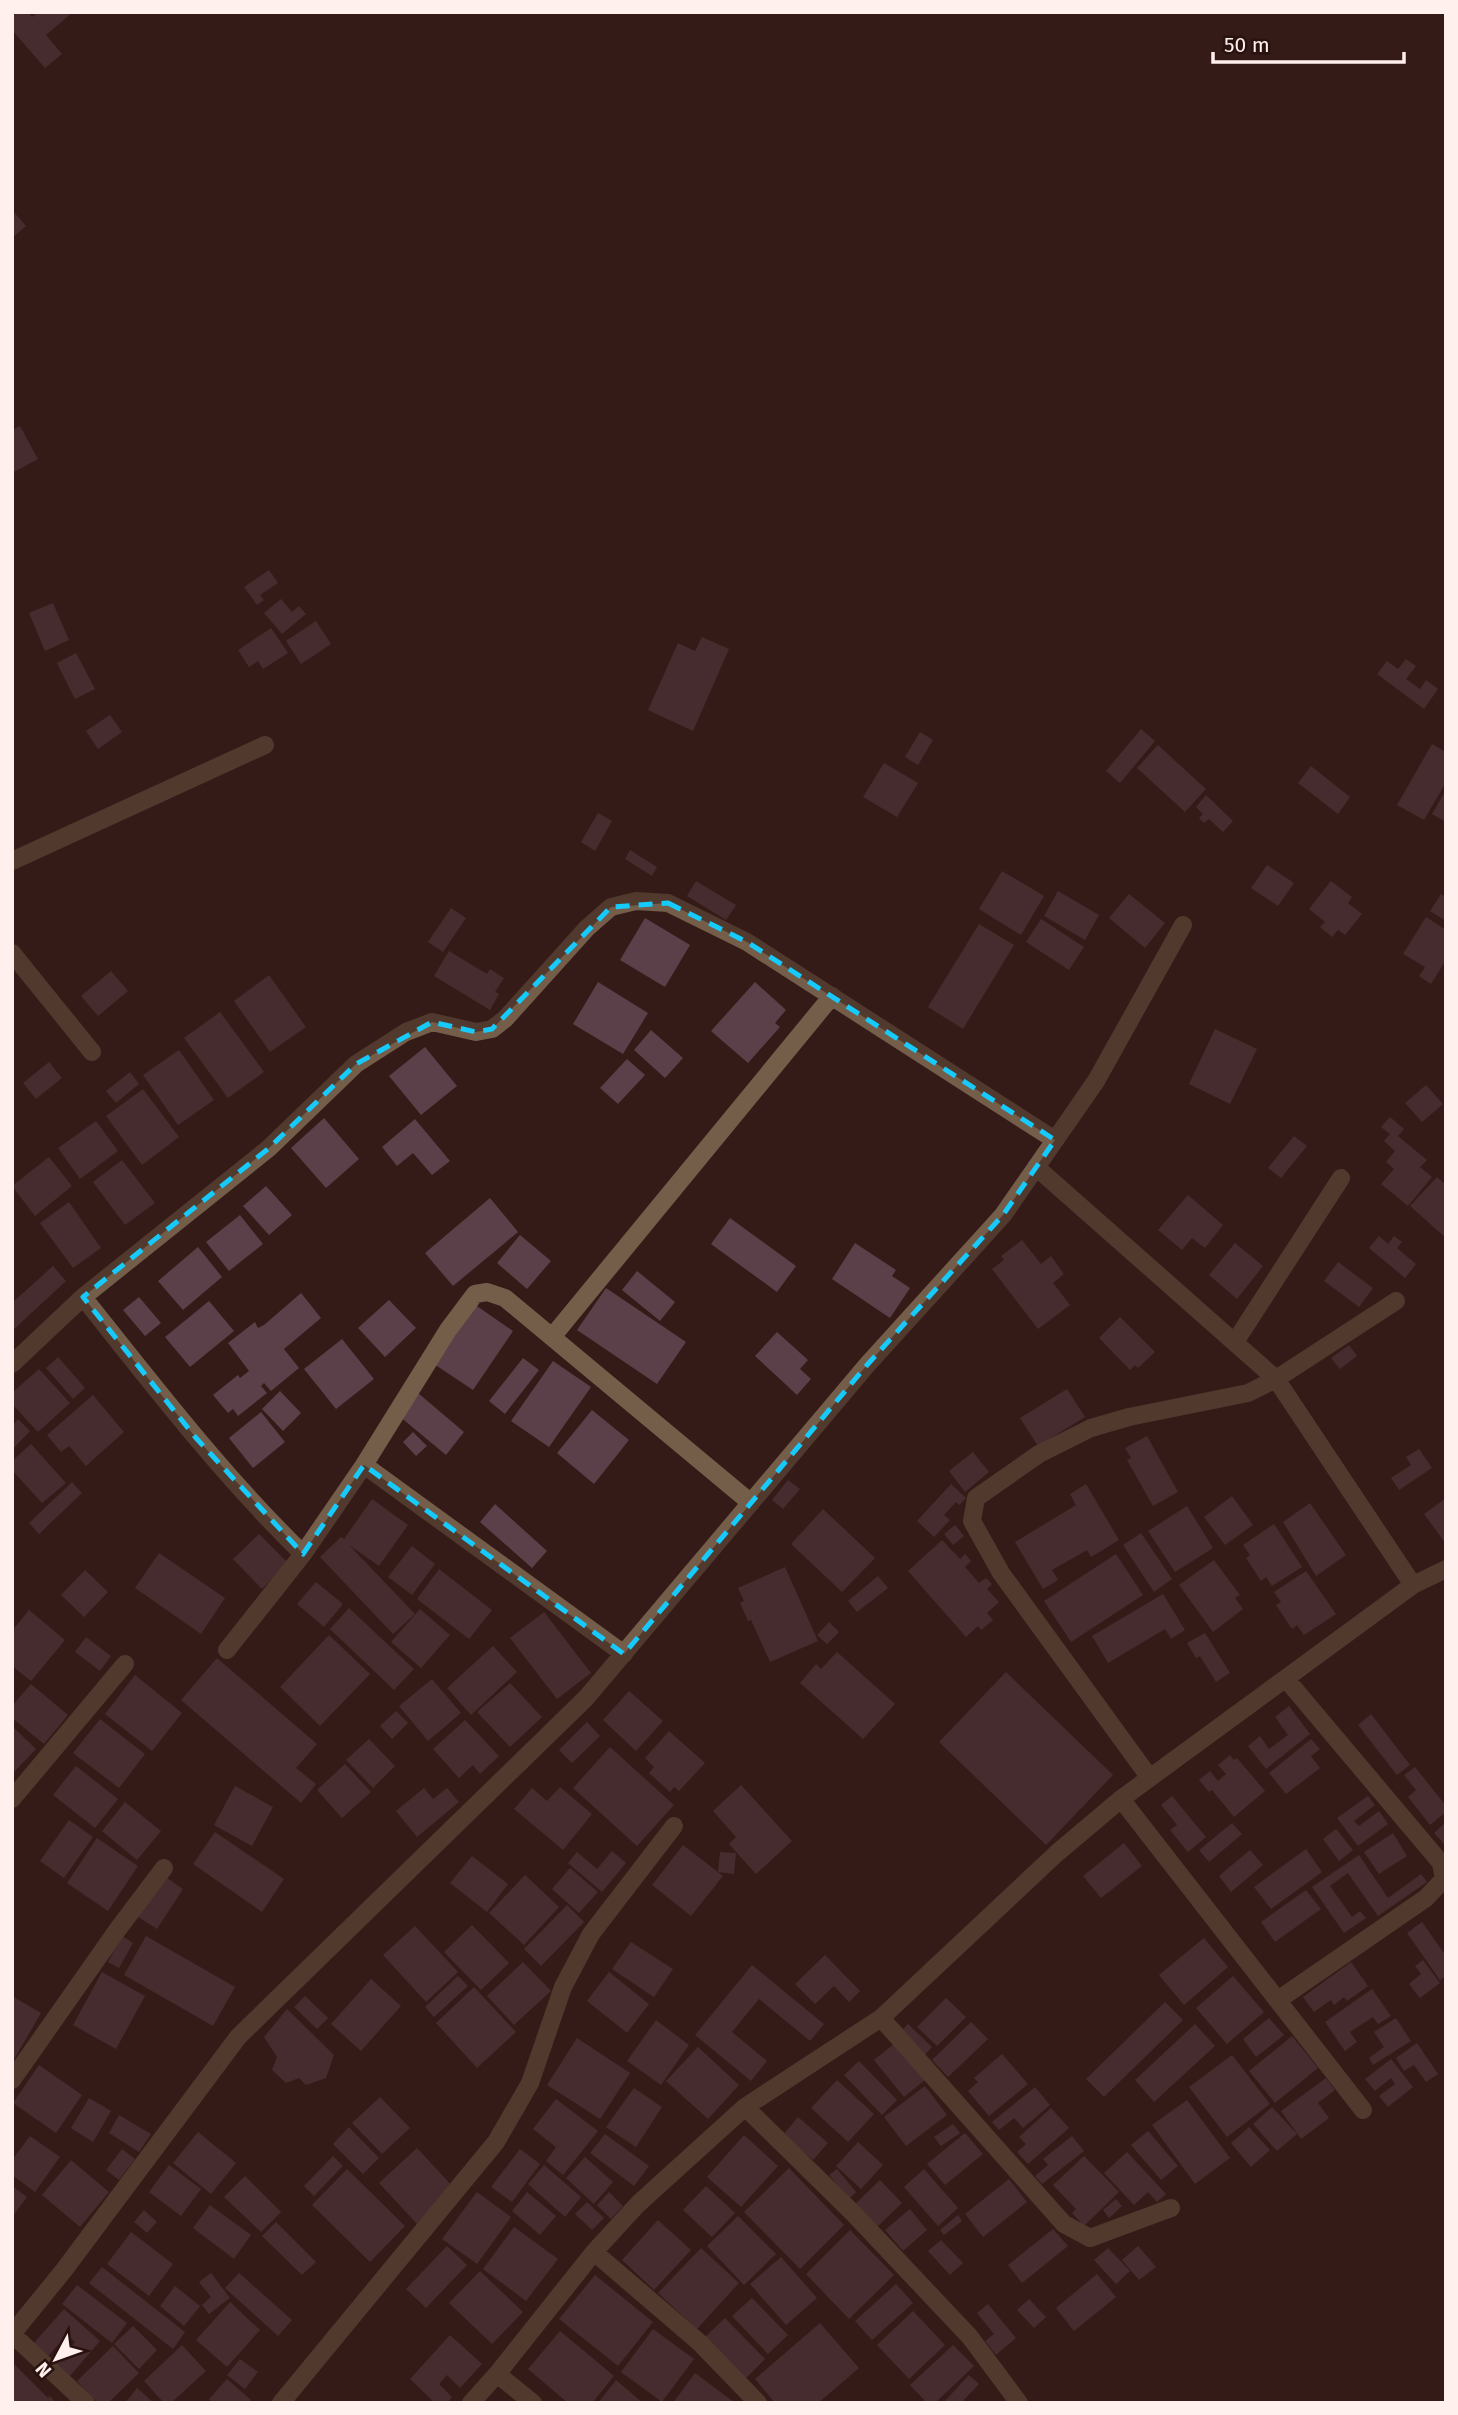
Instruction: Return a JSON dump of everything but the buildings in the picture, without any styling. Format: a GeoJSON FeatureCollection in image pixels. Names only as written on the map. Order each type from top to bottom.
{"type":"FeatureCollection","features":[{"type":"Feature","properties":{"kind":"street"},"geometry":{"type":"LineString","coordinates":[[12,861],[265,745]]}},
{"type":"Feature","properties":{"kind":"street"},"geometry":{"type":"LineString","coordinates":[[12,1364],[83,1297],[270,1148],[356,1064],[406,1032],[432,1022],[476,1032],[492,1029],[505,1019],[587,928],[611,906],[636,901],[668,903],[747,942],[1055,1140]]}},
{"type":"Feature","properties":{"kind":"street"},"geometry":{"type":"LineString","coordinates":[[86,2403],[12,2334],[64,2270],[239,2037],[577,1708],[867,1365],[1003,1215],[1096,1081],[1184,925]]}},
{"type":"Feature","properties":{"kind":"street"},"geometry":{"type":"LineString","coordinates":[[12,953],[92,1052]]}},
{"type":"Feature","properties":{"kind":"street"},"geometry":{"type":"LineString","coordinates":[[552,1337],[832,996]]}},
{"type":"Feature","properties":{"kind":"street"},"geometry":{"type":"LineString","coordinates":[[1036,1167],[1276,1379],[1413,1585]]}},
{"type":"Feature","properties":{"kind":"street"},"geometry":{"type":"LineString","coordinates":[[1234,1342],[1340,1178]]}},
{"type":"Feature","properties":{"kind":"street"},"geometry":{"type":"LineString","coordinates":[[227,1650],[303,1554],[364,1465],[448,1330],[475,1294],[487,1292],[505,1298],[751,1503]]}},
{"type":"Feature","properties":{"kind":"street"},"geometry":{"type":"LineString","coordinates":[[83,1297],[204,1447],[261,1513],[303,1554]]}},
{"type":"Feature","properties":{"kind":"street"},"geometry":{"type":"LineString","coordinates":[[1150,1779],[1000,1573],[972,1521],[976,1498],[1039,1454],[1091,1428],[1129,1417],[1248,1393],[1276,1379],[1396,1301]]}},
{"type":"Feature","properties":{"kind":"street"},"geometry":{"type":"LineString","coordinates":[[364,1465],[624,1654]]}},
{"type":"Feature","properties":{"kind":"street"},"geometry":{"type":"LineString","coordinates":[[471,2403],[594,2252],[638,2204],[745,2107],[881,2018],[1057,1853],[1121,1799],[1413,1585],[1446,1569]]}},
{"type":"Feature","properties":{"kind":"street"},"geometry":{"type":"LineString","coordinates":[[15,1790],[125,1664]]}},
{"type":"Feature","properties":{"kind":"street"},"geometry":{"type":"LineString","coordinates":[[1278,2000],[1426,1898],[1444,1879],[1441,1863],[1286,1679]]}},
{"type":"Feature","properties":{"kind":"street"},"geometry":{"type":"LineString","coordinates":[[1121,1799],[1363,2110]]}},
{"type":"Feature","properties":{"kind":"street"},"geometry":{"type":"LineString","coordinates":[[281,2403],[496,2142],[530,2083],[563,1987],[591,1934],[674,1826]]}},
{"type":"Feature","properties":{"kind":"street"},"geometry":{"type":"LineString","coordinates":[[12,2080],[164,1868]]}},
{"type":"Feature","properties":{"kind":"street"},"geometry":{"type":"LineString","coordinates":[[881,2018],[1065,2224],[1090,2238],[1171,2208]]}},
{"type":"Feature","properties":{"kind":"street"},"geometry":{"type":"LineString","coordinates":[[745,2107],[854,2214],[970,2337],[1019,2403]]}},
{"type":"Feature","properties":{"kind":"street"},"geometry":{"type":"LineString","coordinates":[[594,2252],[700,2343],[758,2403]]}},
{"type":"Feature","properties":{"kind":"street"},"geometry":{"type":"LineString","coordinates":[[496,2374],[533,2403]]}},
{"type":"Feature","properties":{"kind":"highlighted area"},"geometry":{"type":"Polygon","coordinates":[[[668,903],[747,942],[1055,1140],[1003,1215],[867,1365],[624,1654],[364,1465],[303,1554],[196,1438],[83,1297],[269,1148],[356,1064],[432,1022],[476,1032],[492,1029],[611,907],[668,903]]]}}]}
